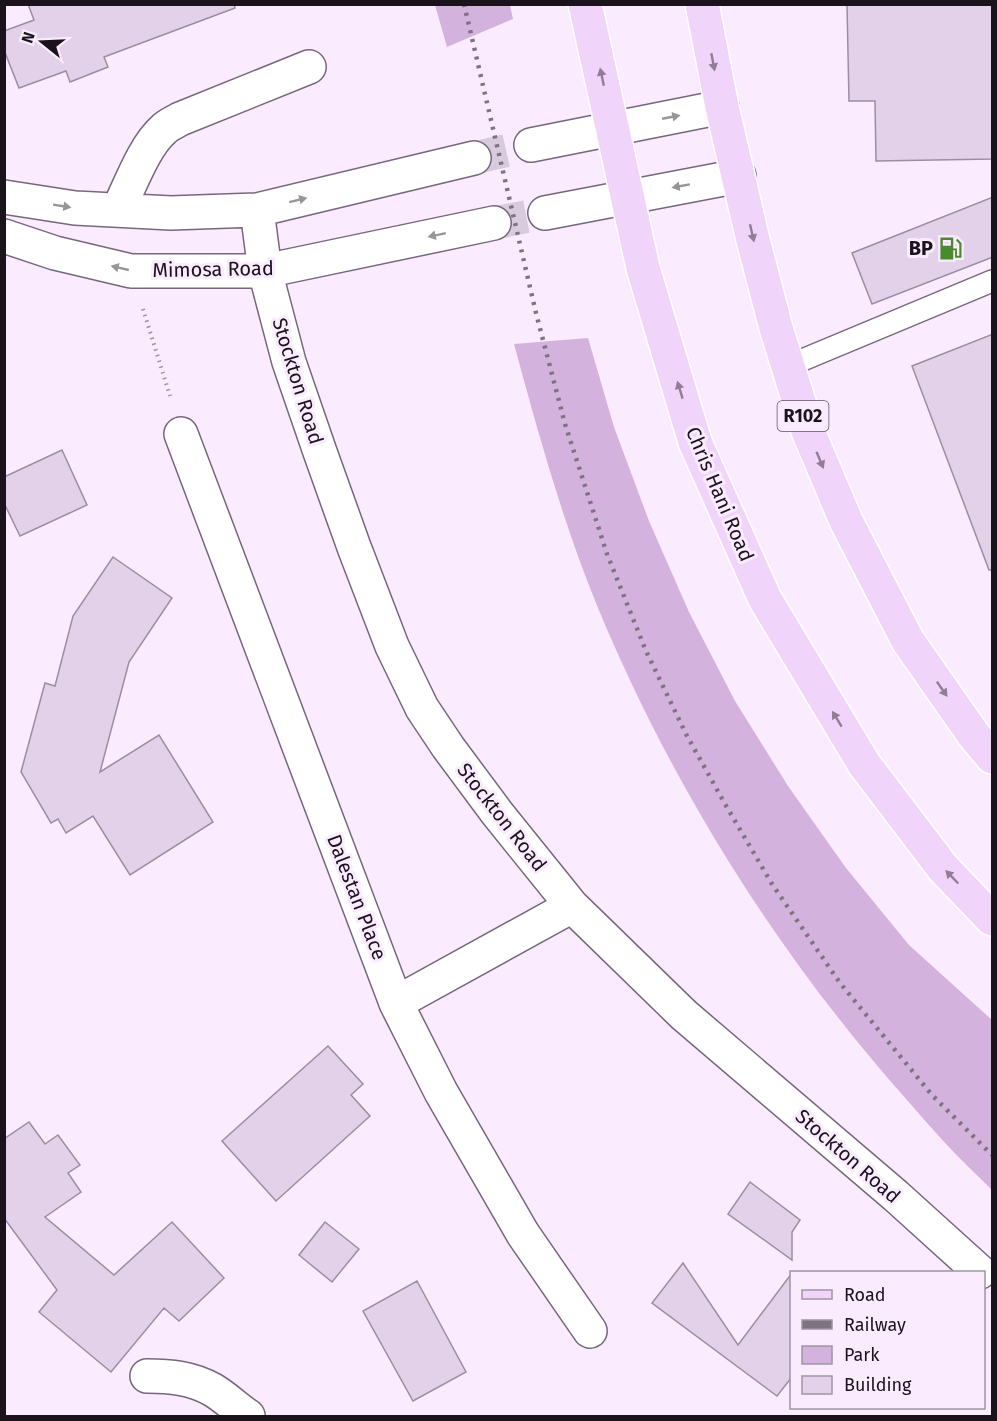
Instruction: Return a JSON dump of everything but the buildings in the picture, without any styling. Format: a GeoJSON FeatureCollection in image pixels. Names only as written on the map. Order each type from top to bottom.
{"type":"FeatureCollection","features":[{"type":"Feature","properties":{"kind":"main road","name":"Chris Hani Road"},"geometry":{"type":"LineString","coordinates":[[585,4],[643,268],[695,442],[765,599],[864,764],[943,868],[993,919]]}},
{"type":"Feature","properties":{"kind":"main road","name":"R102"},"geometry":{"type":"LineString","coordinates":[[702,4],[722,107],[753,240],[773,317],[808,431],[846,522],[908,641],[986,745]]}},
{"type":"Feature","properties":{"kind":"street"},"geometry":{"type":"LineString","coordinates":[[118,210],[140,163],[164,129],[180,119],[309,67]]}},
{"type":"Feature","properties":{"kind":"street"},"geometry":{"type":"LineString","coordinates":[[531,145],[722,107]]}},
{"type":"Feature","properties":{"kind":"street"},"geometry":{"type":"LineString","coordinates":[[4,197],[75,208],[171,213],[257,210],[474,158]]}},
{"type":"Feature","properties":{"kind":"street"},"geometry":{"type":"LineString","coordinates":[[545,213],[739,176]]}},
{"type":"Feature","properties":{"kind":"street","name":"Stockton Road"},"geometry":{"type":"LineString","coordinates":[[257,210],[265,272],[289,362],[354,547],[397,657],[423,708],[447,747],[572,906],[684,1015],[896,1196],[979,1271]]}},
{"type":"Feature","properties":{"kind":"street","name":"Mimosa Road"},"geometry":{"type":"LineString","coordinates":[[4,236],[55,253],[131,271],[265,272],[494,223]]}},
{"type":"Feature","properties":{"kind":"street","name":"Dalestan Place"},"geometry":{"type":"LineString","coordinates":[[181,434],[396,1003],[441,1092],[523,1234],[590,1331]]}},
{"type":"Feature","properties":{"kind":"street"},"geometry":{"type":"LineString","coordinates":[[396,1003],[572,906]]}},
{"type":"Feature","properties":{"kind":"street"},"geometry":{"type":"LineString","coordinates":[[147,1376],[168,1376],[190,1380],[212,1390],[248,1416]]}},
{"type":"Feature","properties":{"kind":"lane"},"geometry":{"type":"LineString","coordinates":[[788,366],[993,281]]}},
{"type":"Feature","properties":{"kind":"path"},"geometry":{"type":"LineString","coordinates":[[131,271],[181,434]]}},
{"type":"Feature","properties":{"kind":"green space"},"geometry":{"type":"Polygon","coordinates":[[[435,5],[510,5],[513,19],[447,47],[435,5]]]}},
{"type":"Feature","properties":{"kind":"green space"},"geometry":{"type":"Polygon","coordinates":[[[588,338],[614,427],[649,521],[689,612],[735,701],[788,786],[846,868],[909,945],[992,1020],[992,1190],[937,1134],[860,1045],[772,928],[695,805],[628,675],[598,608],[573,543],[514,344],[588,338]]]}},
{"type":"Feature","properties":{"kind":"tunnel"},"geometry":{"type":"LineString","coordinates":[[474,158],[531,145]]}},
{"type":"Feature","properties":{"kind":"tunnel"},"geometry":{"type":"LineString","coordinates":[[494,223],[545,213]]}},
{"type":"Feature","properties":{"kind":"railway"},"geometry":{"type":"LineString","coordinates":[[464,4],[536,313],[565,424],[607,554],[646,651],[686,734],[772,884],[840,983],[932,1095],[992,1155]]}},
{"type":"Feature","properties":{"kind":"place","name":"BP"},"geometry":{"type":"Point","coordinates":[951,248]}}]}
